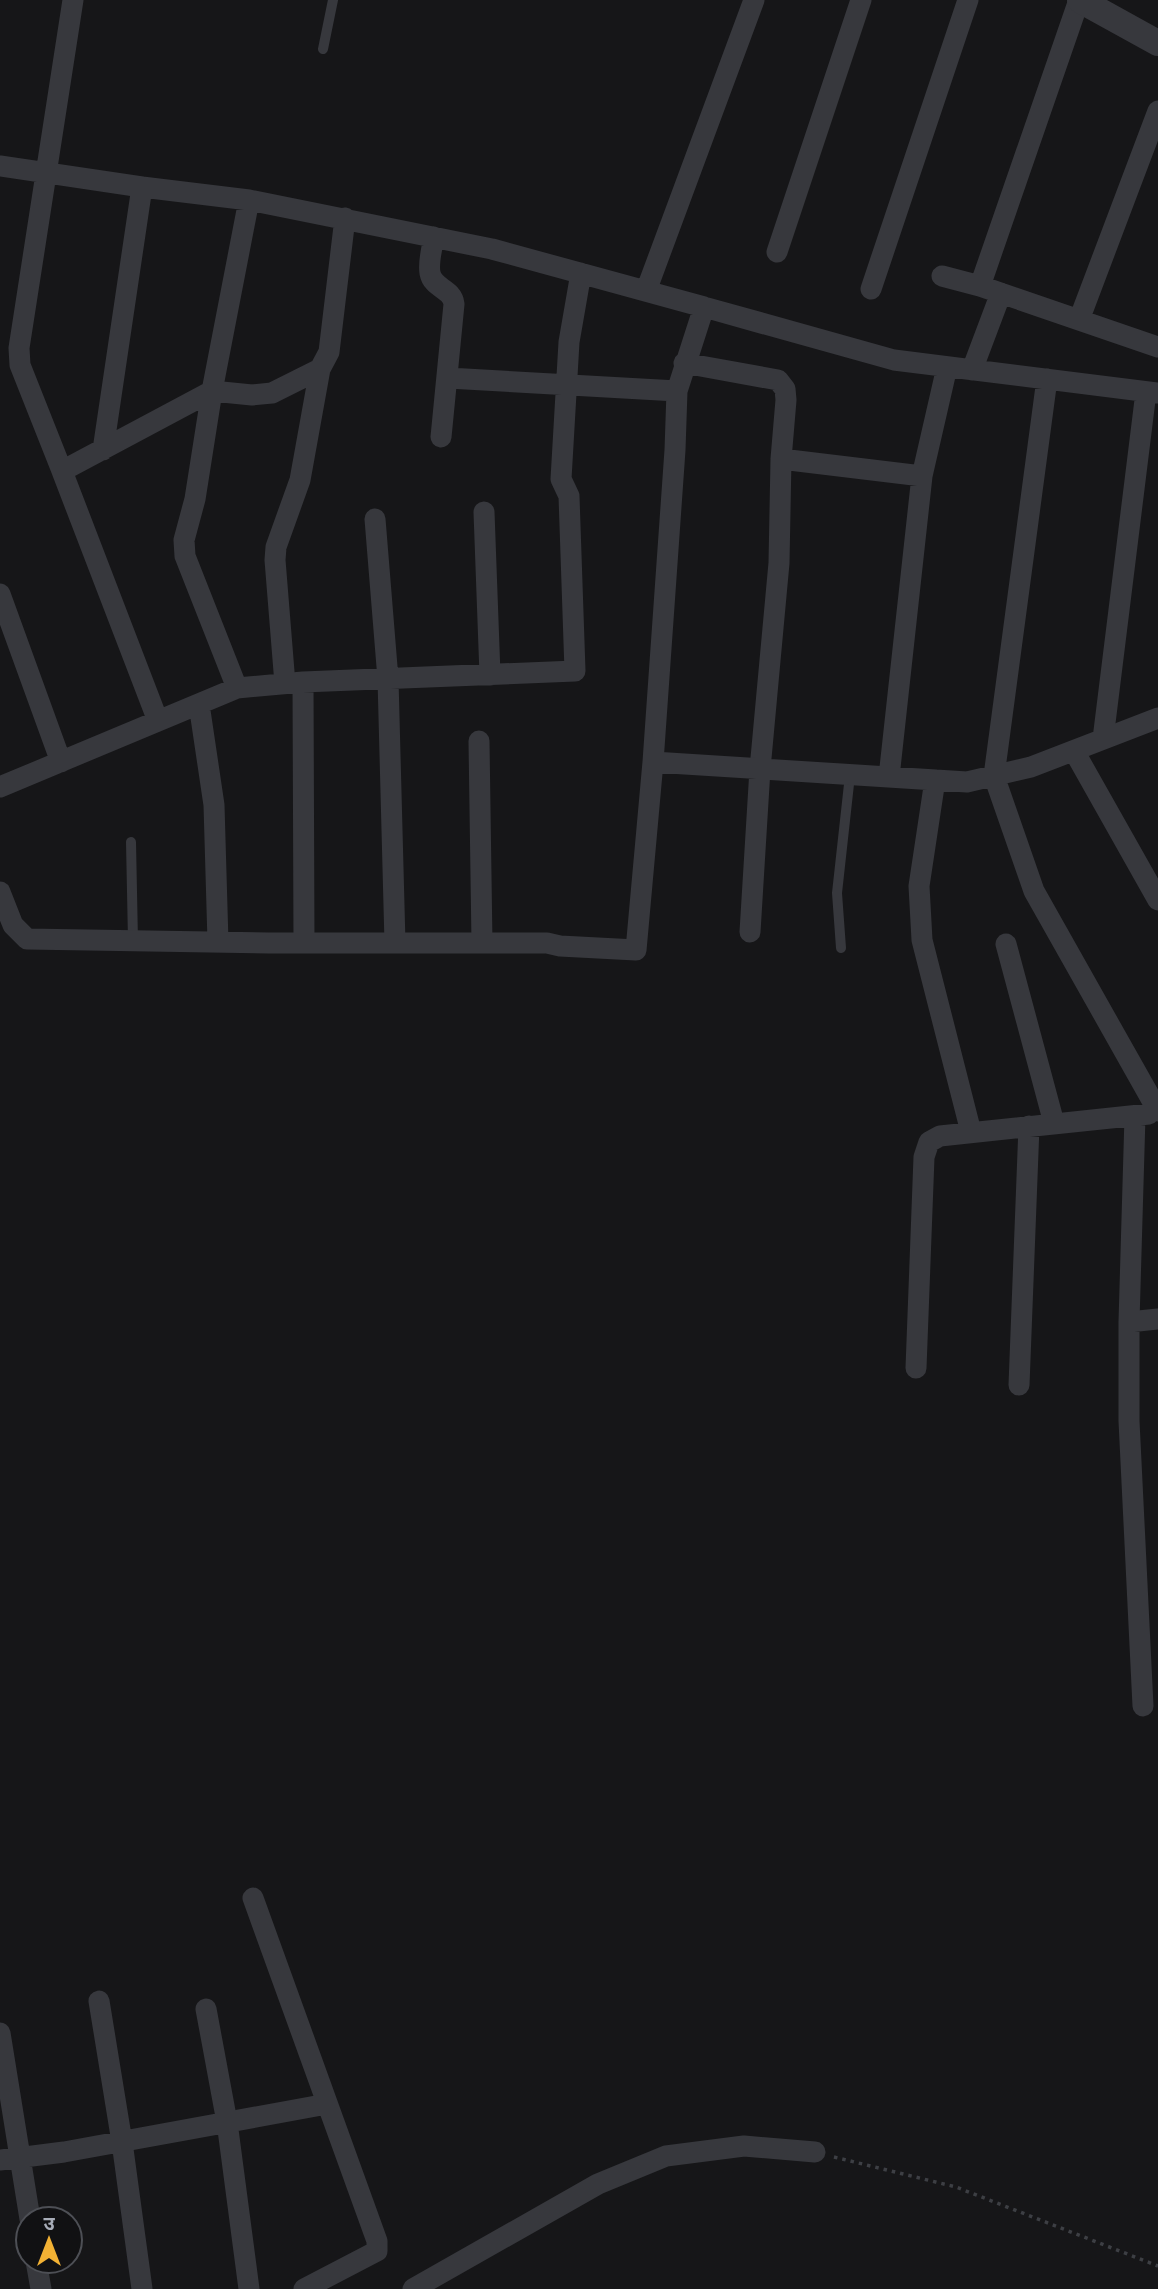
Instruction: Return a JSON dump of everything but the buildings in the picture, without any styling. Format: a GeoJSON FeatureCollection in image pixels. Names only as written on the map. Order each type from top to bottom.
{"type":"FeatureCollection","features":[{"type":"Feature","properties":{"kind":"street"},"geometry":{"type":"LineString","coordinates":[[73,0],[19,348],[20,365],[158,721]]}},
{"type":"Feature","properties":{"kind":"street"},"geometry":{"type":"LineString","coordinates":[[646,291],[754,0]]}},
{"type":"Feature","properties":{"kind":"street"},"geometry":{"type":"LineString","coordinates":[[777,252],[861,0]]}},
{"type":"Feature","properties":{"kind":"street"},"geometry":{"type":"LineString","coordinates":[[871,289],[968,0]]}},
{"type":"Feature","properties":{"kind":"street"},"geometry":{"type":"LineString","coordinates":[[980,286],[1079,0],[1157,36]]}},
{"type":"Feature","properties":{"kind":"street"},"geometry":{"type":"LineString","coordinates":[[1079,320],[1158,111]]}},
{"type":"Feature","properties":{"kind":"street"},"geometry":{"type":"LineString","coordinates":[[0,166],[248,200],[492,249],[894,360],[1155,393],[1103,739]]}},
{"type":"Feature","properties":{"kind":"street"},"geometry":{"type":"LineString","coordinates":[[103,450],[142,187]]}},
{"type":"Feature","properties":{"kind":"street"},"geometry":{"type":"LineString","coordinates":[[237,688],[185,556],[184,540],[195,499],[212,391],[248,200]]}},
{"type":"Feature","properties":{"kind":"street"},"geometry":{"type":"LineString","coordinates":[[304,943],[294,683],[275,560],[276,547],[300,480],[320,369],[328,352],[345,218]]}},
{"type":"Feature","properties":{"kind":"street"},"geometry":{"type":"LineString","coordinates":[[435,237],[429,266],[430,276],[436,285],[448,291],[454,304],[441,438]]}},
{"type":"Feature","properties":{"kind":"street"},"geometry":{"type":"LineString","coordinates":[[0,787],[237,688],[294,683],[575,671],[569,496],[561,479],[569,342],[581,273]]}},
{"type":"Feature","properties":{"kind":"street"},"geometry":{"type":"LineString","coordinates":[[942,276],[980,286],[1158,347]]}},
{"type":"Feature","properties":{"kind":"street"},"geometry":{"type":"LineString","coordinates":[[972,370],[1001,293]]}},
{"type":"Feature","properties":{"kind":"street"},"geometry":{"type":"LineString","coordinates":[[0,892],[13,925],[27,939],[547,943],[571,947],[636,950],[653,762],[677,391],[704,307]]}},
{"type":"Feature","properties":{"kind":"street"},"geometry":{"type":"LineString","coordinates":[[684,363],[778,380],[785,389],[780,459],[779,563],[760,769],[750,932]]}},
{"type":"Feature","properties":{"kind":"street"},"geometry":{"type":"LineString","coordinates":[[889,778],[922,476],[947,367]]}},
{"type":"Feature","properties":{"kind":"street"},"geometry":{"type":"LineString","coordinates":[[62,471],[212,391],[252,395],[272,393],[320,369]]}},
{"type":"Feature","properties":{"kind":"street"},"geometry":{"type":"LineString","coordinates":[[448,378],[677,391]]}},
{"type":"Feature","properties":{"kind":"street"},"geometry":{"type":"LineString","coordinates":[[916,1368],[924,1157],[929,1142],[940,1136],[1158,1112],[1034,891],[993,776],[1046,379]]}},
{"type":"Feature","properties":{"kind":"street"},"geometry":{"type":"LineString","coordinates":[[780,459],[922,476]]}},
{"type":"Feature","properties":{"kind":"street"},"geometry":{"type":"LineString","coordinates":[[484,512],[490,675]]}},
{"type":"Feature","properties":{"kind":"street"},"geometry":{"type":"LineString","coordinates":[[375,519],[388,679],[395,943]]}},
{"type":"Feature","properties":{"kind":"street"},"geometry":{"type":"LineString","coordinates":[[0,594],[61,762]]}},
{"type":"Feature","properties":{"kind":"street"},"geometry":{"type":"LineString","coordinates":[[199,704],[214,805],[218,942]]}},
{"type":"Feature","properties":{"kind":"street"},"geometry":{"type":"LineString","coordinates":[[653,762],[967,782],[1031,767],[1158,718]]}},
{"type":"Feature","properties":{"kind":"street"},"geometry":{"type":"LineString","coordinates":[[479,741],[482,943]]}},
{"type":"Feature","properties":{"kind":"street"},"geometry":{"type":"LineString","coordinates":[[1074,751],[1158,900]]}},
{"type":"Feature","properties":{"kind":"street"},"geometry":{"type":"LineString","coordinates":[[935,780],[919,886],[922,940],[971,1132]]}},
{"type":"Feature","properties":{"kind":"street"},"geometry":{"type":"LineString","coordinates":[[1006,944],[1054,1123]]}},
{"type":"Feature","properties":{"kind":"street"},"geometry":{"type":"LineString","coordinates":[[1135,1116],[1129,1421],[1143,1706]]}},
{"type":"Feature","properties":{"kind":"street"},"geometry":{"type":"LineString","coordinates":[[1019,1385],[1029,1126]]}},
{"type":"Feature","properties":{"kind":"street"},"geometry":{"type":"LineString","coordinates":[[1129,1322],[1158,1319]]}},
{"type":"Feature","properties":{"kind":"street"},"geometry":{"type":"LineString","coordinates":[[253,1898],[377,2241],[377,2250],[304,2289]]}},
{"type":"Feature","properties":{"kind":"street"},"geometry":{"type":"LineString","coordinates":[[99,2001],[142,2289]]}},
{"type":"Feature","properties":{"kind":"street"},"geometry":{"type":"LineString","coordinates":[[206,2009],[227,2122],[249,2289]]}},
{"type":"Feature","properties":{"kind":"street"},"geometry":{"type":"LineString","coordinates":[[0,2034],[11,2159],[26,2205]]}},
{"type":"Feature","properties":{"kind":"street"},"geometry":{"type":"LineString","coordinates":[[11,2159],[122,2142],[327,2104]]}},
{"type":"Feature","properties":{"kind":"street"},"geometry":{"type":"LineString","coordinates":[[413,2289],[598,2184],[666,2157],[744,2147],[816,2152]]}},
{"type":"Feature","properties":{"kind":"lane"},"geometry":{"type":"LineString","coordinates":[[323,49],[333,0]]}},
{"type":"Feature","properties":{"kind":"lane"},"geometry":{"type":"LineString","coordinates":[[841,948],[836,893],[849,775]]}},
{"type":"Feature","properties":{"kind":"lane"},"geometry":{"type":"LineString","coordinates":[[131,842],[133,941]]}},
{"type":"Feature","properties":{"kind":"path"},"geometry":{"type":"LineString","coordinates":[[816,2152],[956,2187],[1158,2266]]}}]}
